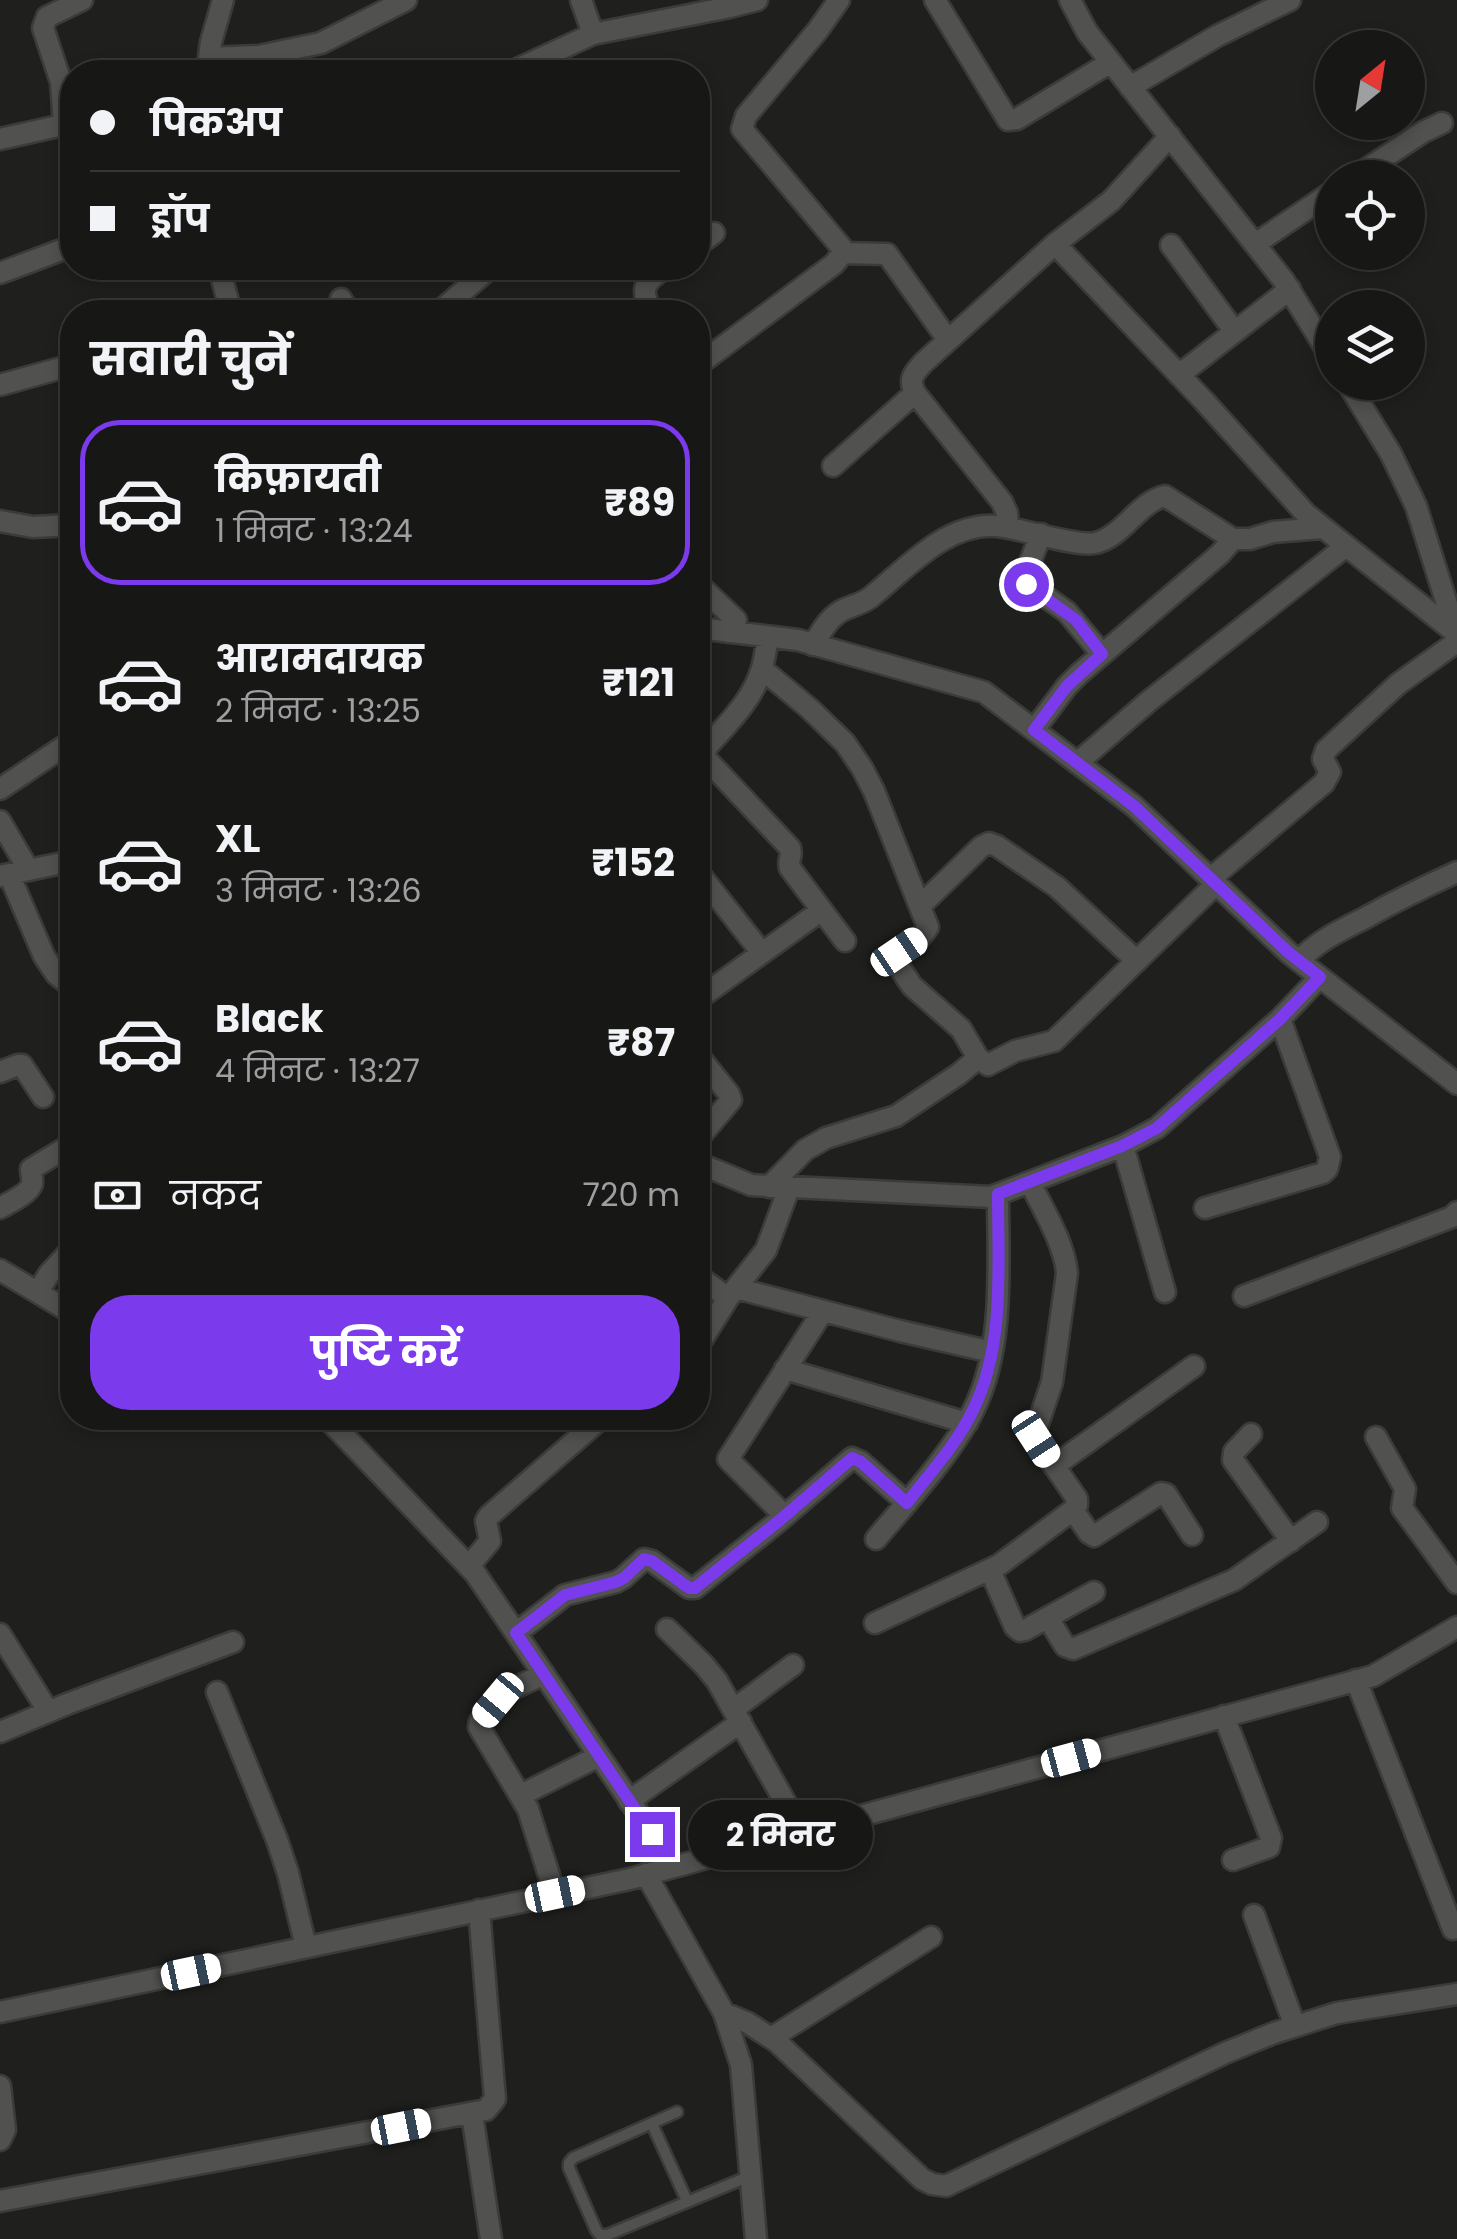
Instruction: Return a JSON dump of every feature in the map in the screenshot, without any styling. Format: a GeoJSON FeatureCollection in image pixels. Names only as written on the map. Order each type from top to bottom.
{"type":"FeatureCollection","features":[{"type":"Feature","properties":{"kind":"street"},"geometry":{"type":"LineString","coordinates":[[60,79],[44,22],[82,0]]}},
{"type":"Feature","properties":{"kind":"street"},"geometry":{"type":"LineString","coordinates":[[209,60],[223,0]]}},
{"type":"Feature","properties":{"kind":"street"},"geometry":{"type":"LineString","coordinates":[[236,60],[320,43],[406,0]]}},
{"type":"Feature","properties":{"kind":"street"},"geometry":{"type":"LineString","coordinates":[[580,0],[593,34]]}},
{"type":"Feature","properties":{"kind":"street"},"geometry":{"type":"LineString","coordinates":[[537,60],[593,34],[757,0]]}},
{"type":"Feature","properties":{"kind":"street"},"geometry":{"type":"LineString","coordinates":[[840,0],[746,116],[742,129],[843,254]]}},
{"type":"Feature","properties":{"kind":"street"},"geometry":{"type":"LineString","coordinates":[[935,0],[1008,120],[1017,119],[1111,62]]}},
{"type":"Feature","properties":{"kind":"street"},"geometry":{"type":"LineString","coordinates":[[1070,0],[1087,32],[1256,244],[1315,330]]}},
{"type":"Feature","properties":{"kind":"street"},"geometry":{"type":"LineString","coordinates":[[1130,86],[1290,0]]}},
{"type":"Feature","properties":{"kind":"street"},"geometry":{"type":"LineString","coordinates":[[1381,160],[1442,123]]}},
{"type":"Feature","properties":{"kind":"street"},"geometry":{"type":"LineString","coordinates":[[0,139],[60,126]]}},
{"type":"Feature","properties":{"kind":"street"},"geometry":{"type":"LineString","coordinates":[[1008,528],[1002,502],[915,393],[911,385],[914,374],[1055,244],[1111,201],[1170,136]]}},
{"type":"Feature","properties":{"kind":"street"},"geometry":{"type":"LineString","coordinates":[[1256,244],[1315,204]]}},
{"type":"Feature","properties":{"kind":"street"},"geometry":{"type":"LineString","coordinates":[[1055,244],[1180,374],[1306,514],[1457,637]]}},
{"type":"Feature","properties":{"kind":"street"},"geometry":{"type":"LineString","coordinates":[[1171,245],[1235,332]]}},
{"type":"Feature","properties":{"kind":"street"},"geometry":{"type":"LineString","coordinates":[[0,274],[60,251]]}},
{"type":"Feature","properties":{"kind":"street"},"geometry":{"type":"LineString","coordinates":[[710,356],[843,254],[888,254],[948,340]]}},
{"type":"Feature","properties":{"kind":"street"},"geometry":{"type":"LineString","coordinates":[[453,300],[476,280]]}},
{"type":"Feature","properties":{"kind":"street"},"geometry":{"type":"LineString","coordinates":[[1180,374],[1290,289]]}},
{"type":"Feature","properties":{"kind":"street"},"geometry":{"type":"LineString","coordinates":[[0,386],[60,368]]}},
{"type":"Feature","properties":{"kind":"street"},"geometry":{"type":"LineString","coordinates":[[834,466],[915,393]]}},
{"type":"Feature","properties":{"kind":"street"},"geometry":{"type":"LineString","coordinates":[[1358,400],[1391,454],[1416,506],[1457,637]]}},
{"type":"Feature","properties":{"kind":"street"},"geometry":{"type":"LineString","coordinates":[[813,644],[837,613],[864,602],[910,563],[948,538],[978,526],[1090,544],[1106,539],[1152,501],[1165,496],[1233,539],[1322,528]]}},
{"type":"Feature","properties":{"kind":"street"},"geometry":{"type":"LineString","coordinates":[[0,521],[32,528],[60,526]]}},
{"type":"Feature","properties":{"kind":"street"},"geometry":{"type":"LineString","coordinates":[[1040,534],[1024,575],[1026,584],[1076,620],[1102,654]]}},
{"type":"Feature","properties":{"kind":"street"},"geometry":{"type":"LineString","coordinates":[[1034,730],[1067,686],[1233,539]]}},
{"type":"Feature","properties":{"kind":"street"},"geometry":{"type":"LineString","coordinates":[[1077,763],[1149,701],[1345,547]]}},
{"type":"Feature","properties":{"kind":"street"},"geometry":{"type":"LineString","coordinates":[[710,595],[736,620],[728,632]]}},
{"type":"Feature","properties":{"kind":"street"},"geometry":{"type":"LineString","coordinates":[[710,630],[813,644],[984,692],[1134,806],[1298,961],[1457,1084]]}},
{"type":"Feature","properties":{"kind":"street"},"geometry":{"type":"LineString","coordinates":[[710,744],[745,703],[762,669],[768,637]]}},
{"type":"Feature","properties":{"kind":"street"},"geometry":{"type":"LineString","coordinates":[[762,669],[810,708],[845,743],[862,768],[928,927],[899,952],[896,962],[912,986],[961,1029],[978,1058],[988,1065],[1014,1051],[1054,1041],[1213,881],[1324,782],[1330,772],[1324,759],[1326,750],[1457,637]]}},
{"type":"Feature","properties":{"kind":"street"},"geometry":{"type":"LineString","coordinates":[[0,790],[60,749]]}},
{"type":"Feature","properties":{"kind":"street"},"geometry":{"type":"LineString","coordinates":[[710,763],[790,848],[790,868],[846,942]]}},
{"type":"Feature","properties":{"kind":"street"},"geometry":{"type":"LineString","coordinates":[[0,822],[12,873],[44,956],[60,977]]}},
{"type":"Feature","properties":{"kind":"street"},"geometry":{"type":"LineString","coordinates":[[920,905],[981,847],[997,846],[1057,887],[1136,962]]}},
{"type":"Feature","properties":{"kind":"street"},"geometry":{"type":"LineString","coordinates":[[12,873],[60,863]]}},
{"type":"Feature","properties":{"kind":"street"},"geometry":{"type":"LineString","coordinates":[[1298,961],[1325,939],[1457,872]]}},
{"type":"Feature","properties":{"kind":"street"},"geometry":{"type":"LineString","coordinates":[[710,887],[762,952]]}},
{"type":"Feature","properties":{"kind":"street"},"geometry":{"type":"LineString","coordinates":[[710,989],[822,910]]}},
{"type":"Feature","properties":{"kind":"street"},"geometry":{"type":"LineString","coordinates":[[710,1168],[752,1185],[991,1198],[1122,1146],[1165,1122],[1280,1019],[1320,977]]}},
{"type":"Feature","properties":{"kind":"street"},"geometry":{"type":"LineString","coordinates":[[1205,1208],[1323,1173],[1330,1164],[1280,1019]]}},
{"type":"Feature","properties":{"kind":"street"},"geometry":{"type":"LineString","coordinates":[[710,1327],[766,1250],[779,1187],[805,1150],[896,1116],[978,1058]]}},
{"type":"Feature","properties":{"kind":"street"},"geometry":{"type":"LineString","coordinates":[[0,1072],[22,1066],[44,1097]]}},
{"type":"Feature","properties":{"kind":"street"},"geometry":{"type":"LineString","coordinates":[[710,1070],[731,1100],[710,1125]]}},
{"type":"Feature","properties":{"kind":"street"},"geometry":{"type":"LineString","coordinates":[[1122,1146],[1165,1292]]}},
{"type":"Feature","properties":{"kind":"street"},"geometry":{"type":"LineString","coordinates":[[0,1208],[29,1189],[32,1169],[60,1152]]}},
{"type":"Feature","properties":{"kind":"street"},"geometry":{"type":"LineString","coordinates":[[875,1624],[990,1570],[1077,1505],[1077,1499],[1035,1433],[1052,1382],[1067,1273],[1060,1246],[1030,1182]]}},
{"type":"Feature","properties":{"kind":"street"},"geometry":{"type":"LineString","coordinates":[[876,1538],[966,1423],[984,1385],[992,1352],[998,1288],[998,1194]]}},
{"type":"Feature","properties":{"kind":"street"},"geometry":{"type":"LineString","coordinates":[[1244,1296],[1457,1212]]}},
{"type":"Feature","properties":{"kind":"street"},"geometry":{"type":"LineString","coordinates":[[38,1292],[60,1262]]}},
{"type":"Feature","properties":{"kind":"street"},"geometry":{"type":"LineString","coordinates":[[0,1270],[60,1306]]}},
{"type":"Feature","properties":{"kind":"street"},"geometry":{"type":"LineString","coordinates":[[710,1282],[732,1293],[992,1352]]}},
{"type":"Feature","properties":{"kind":"street"},"geometry":{"type":"LineString","coordinates":[[785,1516],[728,1460],[823,1311]]}},
{"type":"Feature","properties":{"kind":"street"},"geometry":{"type":"LineString","coordinates":[[1054,1466],[1194,1366]]}},
{"type":"Feature","properties":{"kind":"street"},"geometry":{"type":"LineString","coordinates":[[786,1369],[966,1423]]}},
{"type":"Feature","properties":{"kind":"street"},"geometry":{"type":"LineString","coordinates":[[339,1430],[469,1566],[674,1866]]}},
{"type":"Feature","properties":{"kind":"street"},"geometry":{"type":"LineString","coordinates":[[469,1566],[490,1541],[486,1526],[490,1516],[588,1430]]}},
{"type":"Feature","properties":{"kind":"street"},"geometry":{"type":"LineString","coordinates":[[1251,1434],[1234,1452],[1233,1460],[1290,1540]]}},
{"type":"Feature","properties":{"kind":"street"},"geometry":{"type":"LineString","coordinates":[[1376,1437],[1404,1489],[1402,1508],[1457,1583]]}},
{"type":"Feature","properties":{"kind":"street"},"geometry":{"type":"LineString","coordinates":[[516,1633],[565,1595],[616,1582],[644,1559],[695,1588],[852,1458],[907,1503]]}},
{"type":"Feature","properties":{"kind":"street"},"geometry":{"type":"LineString","coordinates":[[1073,1510],[1094,1536],[1162,1493],[1192,1535]]}},
{"type":"Feature","properties":{"kind":"street"},"geometry":{"type":"LineString","coordinates":[[1048,1618],[1065,1646],[1073,1649],[1234,1580],[1317,1522]]}},
{"type":"Feature","properties":{"kind":"street"},"geometry":{"type":"LineString","coordinates":[[990,1570],[1020,1631],[1094,1592]]}},
{"type":"Feature","properties":{"kind":"street"},"geometry":{"type":"LineString","coordinates":[[0,2012],[646,1874],[1373,1676],[1457,1627]]}},
{"type":"Feature","properties":{"kind":"street"},"geometry":{"type":"LineString","coordinates":[[667,1628],[704,1665],[738,1716],[802,1832]]}},
{"type":"Feature","properties":{"kind":"street"},"geometry":{"type":"LineString","coordinates":[[0,1634],[44,1704],[45,1713]]}},
{"type":"Feature","properties":{"kind":"street"},"geometry":{"type":"LineString","coordinates":[[0,1732],[233,1642]]}},
{"type":"Feature","properties":{"kind":"street"},"geometry":{"type":"LineString","coordinates":[[630,1800],[738,1716],[793,1665]]}},
{"type":"Feature","properties":{"kind":"street"},"geometry":{"type":"LineString","coordinates":[[544,1674],[508,1691],[479,1727],[521,1795],[535,1826],[555,1894]]}},
{"type":"Feature","properties":{"kind":"street"},"geometry":{"type":"LineString","coordinates":[[1356,1680],[1453,1929]]}},
{"type":"Feature","properties":{"kind":"street"},"geometry":{"type":"LineString","coordinates":[[217,1692],[277,1840],[306,1947]]}},
{"type":"Feature","properties":{"kind":"street"},"geometry":{"type":"LineString","coordinates":[[1224,1716],[1272,1838],[1269,1848],[1233,1860]]}},
{"type":"Feature","properties":{"kind":"street"},"geometry":{"type":"LineString","coordinates":[[521,1795],[599,1756]]}},
{"type":"Feature","properties":{"kind":"street"},"geometry":{"type":"LineString","coordinates":[[646,1874],[724,2013],[741,2066],[756,2239]]}},
{"type":"Feature","properties":{"kind":"street"},"geometry":{"type":"LineString","coordinates":[[0,2200],[486,2110],[495,2099],[480,1910]]}},
{"type":"Feature","properties":{"kind":"street"},"geometry":{"type":"LineString","coordinates":[[1254,1914],[1295,2026]]}},
{"type":"Feature","properties":{"kind":"street"},"geometry":{"type":"LineString","coordinates":[[771,2038],[931,1937]]}},
{"type":"Feature","properties":{"kind":"street"},"geometry":{"type":"LineString","coordinates":[[724,2013],[771,2038],[922,2179],[946,2186],[1225,2054],[1295,2026],[1337,2013],[1457,1994]]}},
{"type":"Feature","properties":{"kind":"street"},"geometry":{"type":"LineString","coordinates":[[0,2086],[5,2130],[0,2140]]}},
{"type":"Feature","properties":{"kind":"street"},"geometry":{"type":"LineString","coordinates":[[472,2114],[491,2239]]}},
{"type":"Feature","properties":{"kind":"lane"},"geometry":{"type":"LineString","coordinates":[[678,2112],[569,2162],[568,2168],[600,2235],[750,2175]]}},
{"type":"Feature","properties":{"kind":"lane"},"geometry":{"type":"LineString","coordinates":[[652,2124],[688,2201]]}},
{"type":"Feature","properties":{"kind":"route"},"geometry":{"type":"LineString","coordinates":[[652,1834],[516,1633],[565,1595],[616,1582],[644,1559],[695,1588],[852,1458],[907,1503],[964,1428],[984,1385],[992,1352],[998,1288],[998,1194],[1122,1146],[1157,1128],[1280,1019],[1320,977],[1289,953],[1134,806],[1034,730],[1067,686],[1102,654],[1076,620],[1026,584]]}}]}
